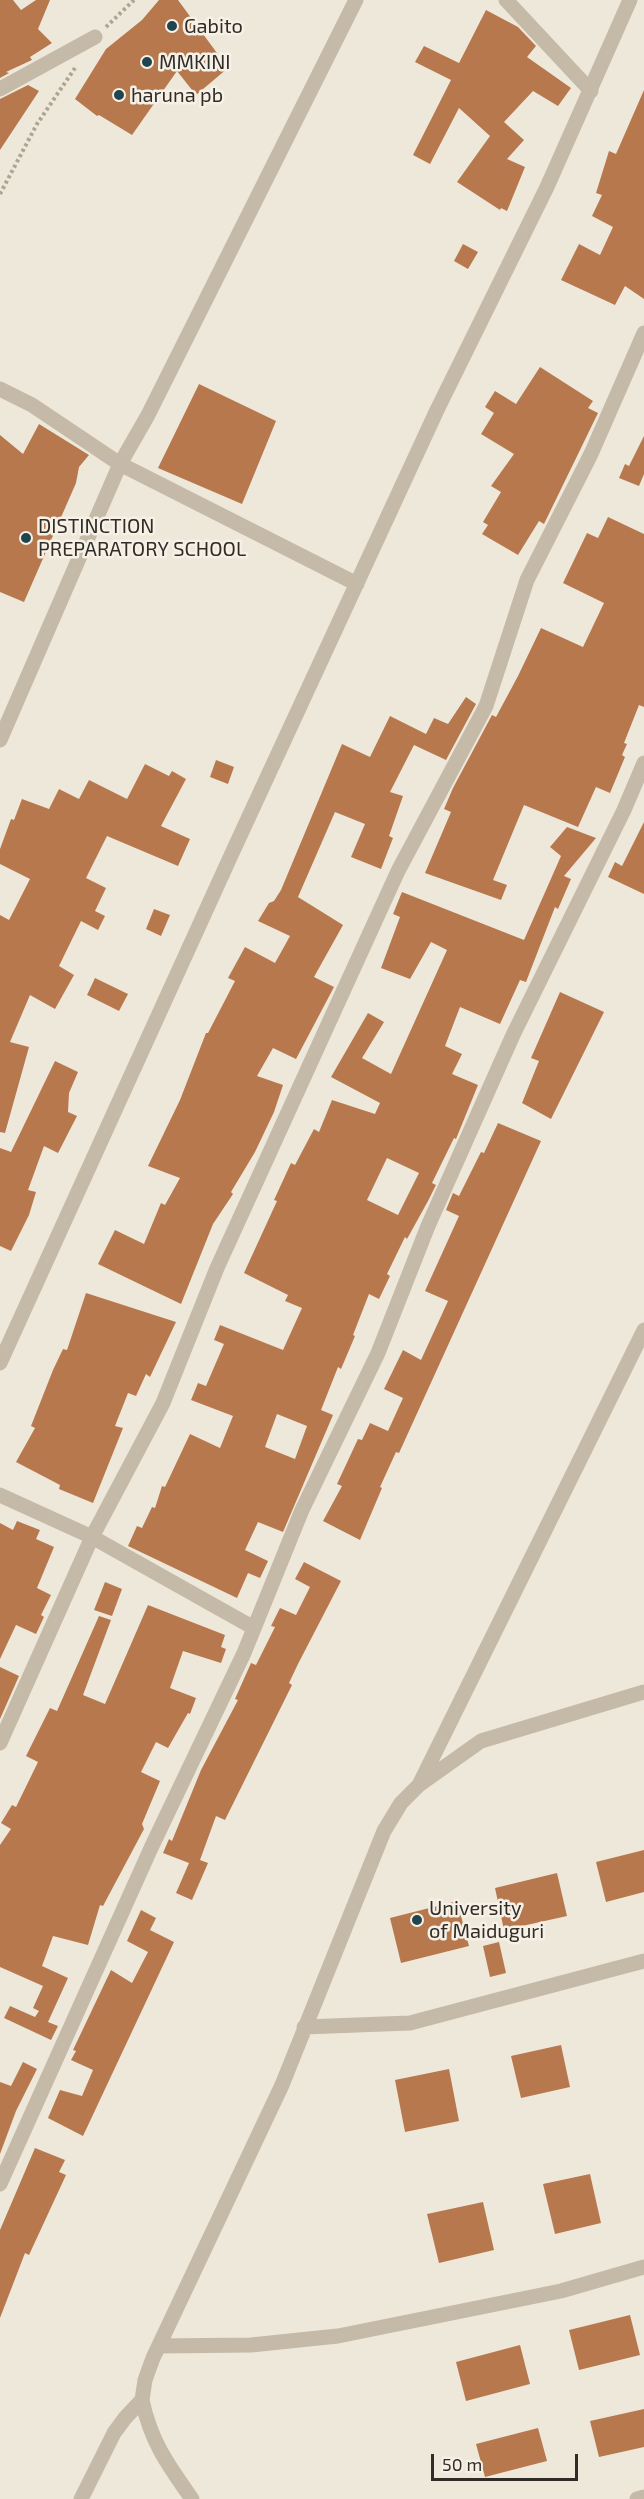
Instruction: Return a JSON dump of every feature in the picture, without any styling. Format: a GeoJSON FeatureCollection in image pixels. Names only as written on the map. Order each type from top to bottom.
{"type":"FeatureCollection","features":[{"type":"Feature","properties":{"kind":"street"},"geometry":{"type":"LineString","coordinates":[[0,740],[120,464],[154,404],[356,0]]}},
{"type":"Feature","properties":{"kind":"street"},"geometry":{"type":"LineString","coordinates":[[506,0],[591,91]]}},
{"type":"Feature","properties":{"kind":"street"},"geometry":{"type":"LineString","coordinates":[[0,1363],[357,584],[591,91],[630,0]]}},
{"type":"Feature","properties":{"kind":"street"},"geometry":{"type":"LineString","coordinates":[[0,89],[95,37]]}},
{"type":"Feature","properties":{"kind":"street"},"geometry":{"type":"LineString","coordinates":[[0,1743],[92,1537],[163,1403],[217,1268],[398,871],[486,706],[527,580],[591,454],[644,333]]}},
{"type":"Feature","properties":{"kind":"street"},"geometry":{"type":"LineString","coordinates":[[0,389],[32,405],[120,464],[357,584]]}},
{"type":"Feature","properties":{"kind":"street"},"geometry":{"type":"LineString","coordinates":[[0,2184],[146,1858],[254,1628],[302,1510],[378,1353],[428,1226],[513,1035],[624,810],[644,763]]}},
{"type":"Feature","properties":{"kind":"street"},"geometry":{"type":"LineString","coordinates":[[419,1785],[644,1330]]}},
{"type":"Feature","properties":{"kind":"street"},"geometry":{"type":"LineString","coordinates":[[0,1495],[92,1537],[254,1628]]}},
{"type":"Feature","properties":{"kind":"street"},"geometry":{"type":"LineString","coordinates":[[192,2499],[159,2452],[148,2428],[142,2400],[145,2380],[282,2085],[384,1830],[401,1803],[419,1785],[481,1741],[644,1692]]}},
{"type":"Feature","properties":{"kind":"street"},"geometry":{"type":"LineString","coordinates":[[304,2027],[410,2023],[644,1961]]}},
{"type":"Feature","properties":{"kind":"street"},"geometry":{"type":"LineString","coordinates":[[159,2346],[251,2345],[338,2336],[561,2291],[644,2267]]}},
{"type":"Feature","properties":{"kind":"street"},"geometry":{"type":"LineString","coordinates":[[81,2499],[114,2433],[124,2418],[142,2400]]}},
{"type":"Feature","properties":{"kind":"street"},"geometry":{"type":"LineString","coordinates":[[637,2499],[644,2497]]}},
{"type":"Feature","properties":{"kind":"path"},"geometry":{"type":"LineString","coordinates":[[95,37],[134,0]]}},
{"type":"Feature","properties":{"kind":"path"},"geometry":{"type":"LineString","coordinates":[[0,194],[37,124],[76,66]]}},
{"type":"Feature","properties":{"kind":"building"},"geometry":{"type":"Polygon","coordinates":[[[0,0],[13,0],[21,10],[36,0],[50,0],[38,29],[52,43],[30,57],[32,60],[6,72],[9,73],[0,78],[0,0]]]}},
{"type":"Feature","properties":{"kind":"building"},"geometry":{"type":"Polygon","coordinates":[[[159,0],[178,0],[228,68],[196,95],[177,71],[132,135],[99,115],[97,116],[75,99],[106,49],[142,20],[159,0]]]}},
{"type":"Feature","properties":{"kind":"building"},"geometry":{"type":"Polygon","coordinates":[[[486,10],[518,27],[536,46],[527,57],[571,88],[558,106],[533,91],[504,122],[524,140],[507,159],[525,167],[507,211],[501,208],[500,210],[457,182],[490,136],[459,108],[430,164],[413,155],[451,80],[415,62],[424,46],[459,63],[486,10]]]}},
{"type":"Feature","properties":{"kind":"building"},"geometry":{"type":"Polygon","coordinates":[[[28,85],[39,91],[0,150],[0,99],[28,85]]]}},
{"type":"Feature","properties":{"kind":"building"},"geometry":{"type":"Polygon","coordinates":[[[644,90],[644,299],[625,286],[615,305],[561,280],[579,244],[600,255],[613,227],[592,216],[602,195],[596,193],[609,151],[616,154],[644,90]]]}},
{"type":"Feature","properties":{"kind":"building"},"geometry":{"type":"Polygon","coordinates":[[[463,244],[478,252],[468,269],[454,261],[463,244]]]}},
{"type":"Feature","properties":{"kind":"building"},"geometry":{"type":"Polygon","coordinates":[[[540,367],[593,401],[588,408],[598,413],[544,524],[539,521],[518,555],[482,534],[488,525],[483,522],[501,492],[491,486],[514,454],[481,434],[494,413],[485,407],[495,391],[516,404],[540,367]]]}},
{"type":"Feature","properties":{"kind":"building"},"geometry":{"type":"Polygon","coordinates":[[[199,384],[276,421],[242,504],[158,468],[199,384]]]}},
{"type":"Feature","properties":{"kind":"building","name":"DISTINCTION PREPARATORY SCHOOL"},"geometry":{"type":"Polygon","coordinates":[[[39,424],[89,455],[79,467],[76,483],[24,602],[0,592],[0,435],[23,454],[39,424]]]}},
{"type":"Feature","properties":{"kind":"building"},"geometry":{"type":"Polygon","coordinates":[[[644,436],[644,474],[639,486],[619,478],[625,464],[629,466],[644,436]]]}},
{"type":"Feature","properties":{"kind":"building"},"geometry":{"type":"Polygon","coordinates":[[[608,517],[644,534],[644,707],[639,705],[624,743],[627,744],[622,755],[625,757],[610,793],[596,787],[578,827],[524,805],[493,880],[507,885],[501,900],[425,873],[451,812],[444,809],[453,788],[492,715],[496,717],[541,628],[583,647],[604,603],[563,583],[587,533],[598,538],[608,517]]]}},
{"type":"Feature","properties":{"kind":"building"},"geometry":{"type":"Polygon","coordinates":[[[466,697],[476,704],[446,760],[414,745],[390,792],[403,796],[389,836],[393,838],[381,869],[351,857],[365,824],[335,812],[298,897],[343,925],[314,977],[334,987],[296,1059],[273,1048],[257,1076],[283,1085],[274,1112],[255,1152],[231,1192],[233,1194],[213,1224],[181,1304],[98,1264],[115,1230],[144,1244],[161,1203],[165,1205],[180,1178],[148,1166],[180,1100],[206,1033],[235,981],[228,978],[245,947],[275,963],[290,936],[258,921],[269,903],[274,901],[281,890],[342,744],[370,757],[390,716],[426,734],[434,718],[448,724],[466,697]]]}},
{"type":"Feature","properties":{"kind":"building"},"geometry":{"type":"Polygon","coordinates":[[[216,760],[234,767],[228,784],[210,777],[216,760]]]}},
{"type":"Feature","properties":{"kind":"building"},"geometry":{"type":"Polygon","coordinates":[[[145,764],[169,776],[172,771],[186,779],[161,826],[190,839],[178,866],[107,836],[86,878],[106,888],[95,911],[105,916],[98,930],[81,921],[59,966],[74,975],[55,1009],[30,995],[10,1042],[29,1047],[5,1133],[0,1132],[0,915],[9,920],[30,879],[0,864],[0,849],[11,819],[14,820],[22,799],[49,809],[59,789],[79,799],[89,780],[127,799],[145,764]]]}},
{"type":"Feature","properties":{"kind":"building"},"geometry":{"type":"Polygon","coordinates":[[[644,822],[644,894],[608,877],[615,862],[622,866],[644,822]]]}},
{"type":"Feature","properties":{"kind":"building"},"geometry":{"type":"Polygon","coordinates":[[[567,827],[596,838],[564,876],[571,879],[558,909],[555,907],[526,982],[520,980],[500,1024],[460,1007],[445,1046],[462,1054],[452,1074],[478,1085],[456,1139],[454,1138],[432,1183],[436,1185],[407,1239],[405,1237],[387,1274],[390,1276],[379,1299],[369,1294],[353,1335],[355,1336],[341,1369],[338,1367],[321,1410],[333,1415],[283,1532],[258,1522],[245,1550],[268,1561],[260,1578],[248,1573],[237,1598],[128,1546],[137,1526],[142,1528],[152,1507],[155,1508],[162,1486],[165,1487],[190,1434],[220,1448],[233,1416],[191,1400],[198,1383],[206,1386],[224,1344],[214,1340],[220,1325],[283,1350],[302,1308],[285,1301],[288,1295],[244,1273],[277,1201],[274,1200],[291,1163],[295,1165],[314,1129],[319,1132],[332,1100],[375,1114],[380,1103],[331,1077],[368,1013],[384,1022],[362,1058],[391,1074],[447,950],[431,942],[410,979],[381,968],[400,917],[393,914],[402,892],[524,940],[561,856],[550,847],[567,827]],[[387,1158],[367,1200],[398,1215],[419,1173],[387,1158]],[[277,1414],[265,1447],[295,1459],[307,1426],[277,1414]]]}},
{"type":"Feature","properties":{"kind":"building"},"geometry":{"type":"Polygon","coordinates":[[[154,909],[170,915],[161,936],[146,929],[154,909]]]}},
{"type":"Feature","properties":{"kind":"building"},"geometry":{"type":"Polygon","coordinates":[[[95,978],[128,994],[119,1011],[87,995],[95,978]]]}},
{"type":"Feature","properties":{"kind":"building"},"geometry":{"type":"Polygon","coordinates":[[[560,992],[604,1012],[551,1119],[522,1103],[539,1061],[531,1058],[560,992]]]}},
{"type":"Feature","properties":{"kind":"building"},"geometry":{"type":"Polygon","coordinates":[[[55,1061],[78,1072],[69,1093],[68,1112],[77,1116],[58,1153],[44,1146],[28,1190],[36,1192],[29,1215],[11,1251],[0,1246],[0,1148],[11,1152],[55,1061]]]}},
{"type":"Feature","properties":{"kind":"building"},"geometry":{"type":"Polygon","coordinates":[[[498,1123],[541,1141],[399,1453],[396,1452],[380,1487],[382,1488],[360,1540],[323,1521],[342,1486],[337,1484],[358,1439],[362,1440],[370,1423],[388,1431],[403,1398],[384,1389],[403,1350],[421,1360],[448,1301],[425,1291],[459,1216],[446,1210],[453,1193],[459,1196],[498,1123]]]}},
{"type":"Feature","properties":{"kind":"building"},"geometry":{"type":"Polygon","coordinates":[[[86,1293],[176,1322],[150,1377],[146,1374],[136,1396],[128,1393],[115,1426],[123,1428],[93,1503],[59,1489],[60,1485],[16,1462],[35,1428],[31,1426],[53,1370],[63,1349],[67,1350],[86,1293]]]}},
{"type":"Feature","properties":{"kind":"building"},"geometry":{"type":"Polygon","coordinates":[[[17,1521],[40,1530],[36,1539],[54,1547],[37,1588],[51,1595],[41,1615],[44,1617],[36,1634],[16,1625],[0,1659],[0,1523],[13,1530],[17,1521]]]}},
{"type":"Feature","properties":{"kind":"building"},"geometry":{"type":"Polygon","coordinates":[[[304,1562],[341,1581],[298,1664],[289,1683],[292,1685],[225,1820],[216,1816],[200,1860],[208,1863],[192,1900],[176,1893],[189,1863],[163,1853],[169,1839],[172,1841],[201,1770],[238,1700],[235,1699],[251,1663],[256,1665],[275,1627],[271,1626],[280,1608],[296,1615],[310,1587],[295,1579],[304,1562]]]}},
{"type":"Feature","properties":{"kind":"building"},"geometry":{"type":"Polygon","coordinates":[[[105,1582],[122,1589],[112,1616],[94,1610],[105,1582]]]}},
{"type":"Feature","properties":{"kind":"building"},"geometry":{"type":"Polygon","coordinates":[[[148,1605],[225,1635],[221,1647],[226,1649],[221,1663],[183,1651],[170,1688],[196,1698],[190,1714],[188,1713],[168,1748],[156,1742],[141,1772],[160,1781],[142,1824],[144,1829],[103,1906],[100,1905],[88,1945],[53,1936],[42,1966],[68,1978],[48,2022],[58,2026],[51,2040],[4,2018],[10,2006],[35,2017],[39,2011],[33,2008],[43,1986],[0,1967],[0,1845],[11,1829],[1,1823],[12,1805],[16,1807],[38,1762],[26,1756],[50,1708],[57,1711],[99,1616],[111,1620],[83,1695],[105,1704],[148,1605]]]}},
{"type":"Feature","properties":{"kind":"building"},"geometry":{"type":"Polygon","coordinates":[[[0,1667],[19,1676],[0,1719],[0,1667]]]}},
{"type":"Feature","properties":{"kind":"building"},"geometry":{"type":"Polygon","coordinates":[[[644,1850],[644,1892],[606,1902],[596,1862],[644,1850]]]}},
{"type":"Feature","properties":{"kind":"building"},"geometry":{"type":"Polygon","coordinates":[[[557,1873],[567,1916],[504,1930],[495,1888],[557,1873]]]}},
{"type":"Feature","properties":{"kind":"building"},"geometry":{"type":"Polygon","coordinates":[[[457,1901],[469,1946],[401,1963],[390,1918],[457,1901]]]}},
{"type":"Feature","properties":{"kind":"building"},"geometry":{"type":"Polygon","coordinates":[[[141,1910],[156,1918],[150,1930],[174,1942],[83,2136],[48,2118],[60,2090],[82,2096],[93,2070],[71,2060],[76,2051],[73,2050],[111,1970],[132,1983],[148,1952],[127,1941],[141,1910]]]}},
{"type":"Feature","properties":{"kind":"building"},"geometry":{"type":"Polygon","coordinates":[[[499,1942],[506,1973],[490,1977],[483,1946],[499,1942]]]}},
{"type":"Feature","properties":{"kind":"building"},"geometry":{"type":"Polygon","coordinates":[[[561,2045],[570,2087],[521,2098],[511,2056],[561,2045]]]}},
{"type":"Feature","properties":{"kind":"building"},"geometry":{"type":"Polygon","coordinates":[[[23,2062],[37,2069],[16,2111],[0,2154],[0,2082],[11,2086],[23,2062]]]}},
{"type":"Feature","properties":{"kind":"building"},"geometry":{"type":"Polygon","coordinates":[[[449,2069],[459,2121],[405,2132],[395,2080],[449,2069]]]}},
{"type":"Feature","properties":{"kind":"building"},"geometry":{"type":"Polygon","coordinates":[[[35,2148],[65,2160],[59,2172],[66,2175],[29,2255],[25,2253],[0,2318],[0,2230],[35,2148]]]}},
{"type":"Feature","properties":{"kind":"building"},"geometry":{"type":"Polygon","coordinates":[[[590,2174],[601,2223],[555,2234],[543,2184],[590,2174]]]}},
{"type":"Feature","properties":{"kind":"building"},"geometry":{"type":"Polygon","coordinates":[[[483,2202],[494,2250],[439,2263],[427,2214],[483,2202]]]}},
{"type":"Feature","properties":{"kind":"building"},"geometry":{"type":"Polygon","coordinates":[[[630,2315],[640,2355],[579,2370],[569,2330],[630,2315]]]}},
{"type":"Feature","properties":{"kind":"building"},"geometry":{"type":"Polygon","coordinates":[[[520,2345],[530,2384],[466,2401],[456,2362],[520,2345]]]}},
{"type":"Feature","properties":{"kind":"building"},"geometry":{"type":"Polygon","coordinates":[[[644,2409],[644,2447],[599,2457],[590,2421],[644,2409]]]}},
{"type":"Feature","properties":{"kind":"building"},"geometry":{"type":"Polygon","coordinates":[[[538,2428],[547,2461],[485,2477],[476,2444],[538,2428]]]}},
{"type":"Feature","properties":{"kind":"place","name":"Gabito"},"geometry":{"type":"Point","coordinates":[172,26]}},
{"type":"Feature","properties":{"kind":"place","name":"MMKINI"},"geometry":{"type":"Point","coordinates":[147,62]}},
{"type":"Feature","properties":{"kind":"place","name":"haruna pb"},"geometry":{"type":"Point","coordinates":[119,95]}},
{"type":"Feature","properties":{"kind":"place","name":"DISTINCTION PREPARATORY SCHOOL"},"geometry":{"type":"Point","coordinates":[26,538]}},
{"type":"Feature","properties":{"kind":"place","name":"University of Maiduguri"},"geometry":{"type":"Point","coordinates":[417,1920]}}]}
